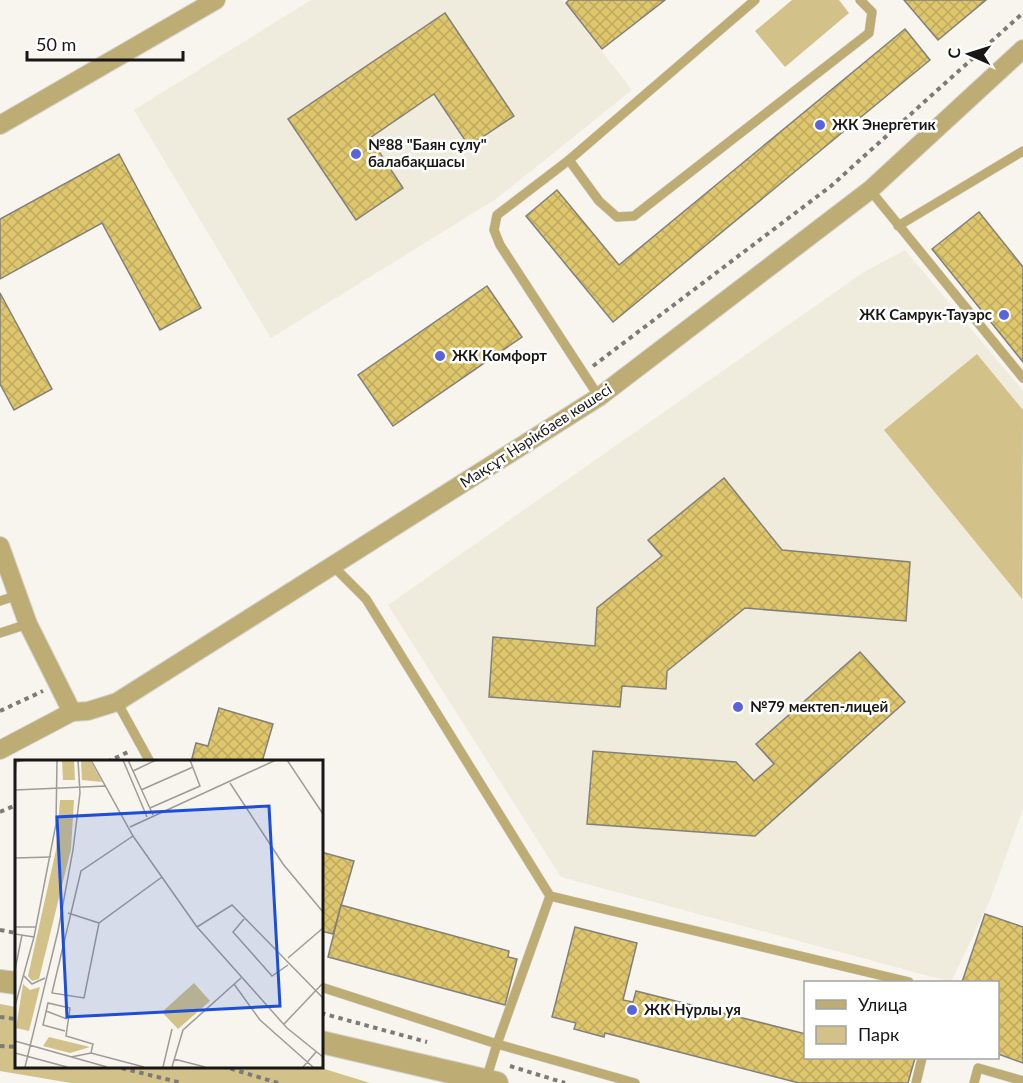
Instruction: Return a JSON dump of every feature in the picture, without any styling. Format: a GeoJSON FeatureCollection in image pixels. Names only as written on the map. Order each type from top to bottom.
{"type":"FeatureCollection","features":[{"type":"Feature","properties":{"kind":"street"},"geometry":{"type":"LineString","coordinates":[[0,124],[216,0]]}},
{"type":"Feature","properties":{"kind":"street","name":"Мақсұт Нәрікбаев көшесі"},"geometry":{"type":"LineString","coordinates":[[0,750],[72,712],[88,711],[117,702],[599,397],[870,190],[1023,49]]}},
{"type":"Feature","properties":{"kind":"street"},"geometry":{"type":"LineString","coordinates":[[0,546],[28,624],[72,712]]}},
{"type":"Feature","properties":{"kind":"street"},"geometry":{"type":"LineString","coordinates":[[0,981],[15,983]]}},
{"type":"Feature","properties":{"kind":"street"},"geometry":{"type":"LineString","coordinates":[[322,1042],[492,1082]]}},
{"type":"Feature","properties":{"kind":"lane"},"geometry":{"type":"LineString","coordinates":[[599,397],[500,245],[494,230],[497,215],[569,160],[755,0]]}},
{"type":"Feature","properties":{"kind":"lane"},"geometry":{"type":"LineString","coordinates":[[569,160],[599,201],[617,218],[634,216],[869,33],[872,12],[860,0]]}},
{"type":"Feature","properties":{"kind":"lane"},"geometry":{"type":"LineString","coordinates":[[898,226],[1023,152]]}},
{"type":"Feature","properties":{"kind":"lane"},"geometry":{"type":"LineString","coordinates":[[870,190],[1023,378]]}},
{"type":"Feature","properties":{"kind":"lane"},"geometry":{"type":"LineString","coordinates":[[333,566],[366,599],[550,896],[905,981]]}},
{"type":"Feature","properties":{"kind":"lane"},"geometry":{"type":"LineString","coordinates":[[0,601],[18,595]]}},
{"type":"Feature","properties":{"kind":"lane"},"geometry":{"type":"LineString","coordinates":[[0,633],[28,624]]}},
{"type":"Feature","properties":{"kind":"lane"},"geometry":{"type":"LineString","coordinates":[[117,702],[149,760]]}},
{"type":"Feature","properties":{"kind":"lane"},"geometry":{"type":"LineString","coordinates":[[492,1082],[497,1044],[550,896]]}},
{"type":"Feature","properties":{"kind":"lane"},"geometry":{"type":"LineString","coordinates":[[322,987],[497,1044],[636,1083]]}},
{"type":"Feature","properties":{"kind":"lane"},"geometry":{"type":"LineString","coordinates":[[916,1083],[922,1059]]}},
{"type":"Feature","properties":{"kind":"lane"},"geometry":{"type":"LineString","coordinates":[[974,1083],[978,1068],[1023,1081]]}},
{"type":"Feature","properties":{"kind":"path"},"geometry":{"type":"LineString","coordinates":[[583,374],[831,186],[1023,13]]}},
{"type":"Feature","properties":{"kind":"path"},"geometry":{"type":"LineString","coordinates":[[0,711],[58,685]]}},
{"type":"Feature","properties":{"kind":"path"},"geometry":{"type":"LineString","coordinates":[[111,760],[140,746]]}},
{"type":"Feature","properties":{"kind":"path"},"geometry":{"type":"LineString","coordinates":[[0,812],[15,805]]}},
{"type":"Feature","properties":{"kind":"path"},"geometry":{"type":"LineString","coordinates":[[0,930],[15,933]]}},
{"type":"Feature","properties":{"kind":"path"},"geometry":{"type":"LineString","coordinates":[[0,1017],[15,1019]]}},
{"type":"Feature","properties":{"kind":"path"},"geometry":{"type":"LineString","coordinates":[[0,1046],[15,1047]]}},
{"type":"Feature","properties":{"kind":"path"},"geometry":{"type":"LineString","coordinates":[[120,1068],[182,1083]]}},
{"type":"Feature","properties":{"kind":"path"},"geometry":{"type":"LineString","coordinates":[[229,1068],[278,1083]]}},
{"type":"Feature","properties":{"kind":"shaded area","name":"№88 \"Баян сұлу\" балабақшасы"},"geometry":{"type":"Polygon","coordinates":[[[311,0],[562,0],[632,90],[496,199],[271,338],[134,110],[311,0]]]}},
{"type":"Feature","properties":{"kind":"shaded area","name":"№79 мектеп-лицей"},"geometry":{"type":"Polygon","coordinates":[[[905,250],[1023,391],[1023,809],[990,900],[951,981],[561,877],[388,605],[864,272],[905,250]]]}},
{"type":"Feature","properties":{"kind":"green space"},"geometry":{"type":"Polygon","coordinates":[[[792,0],[839,0],[849,13],[785,67],[755,31],[792,0]]]}},
{"type":"Feature","properties":{"kind":"green space"},"geometry":{"type":"Polygon","coordinates":[[[977,354],[1023,410],[1022,599],[884,430],[977,354]]]}},
{"type":"Feature","properties":{"kind":"green space"},"geometry":{"type":"Polygon","coordinates":[[[0,1004],[15,1007],[15,1068],[321,1068],[370,1083],[71,1083],[0,1071],[0,1004]]]}},
{"type":"Feature","properties":{"kind":"building"},"geometry":{"type":"Polygon","coordinates":[[[569,0],[665,0],[602,49],[566,3],[569,0]]]}},
{"type":"Feature","properties":{"kind":"building"},"geometry":{"type":"Polygon","coordinates":[[[904,0],[986,0],[938,40],[904,0]]]}},
{"type":"Feature","properties":{"kind":"building"},"geometry":{"type":"Polygon","coordinates":[[[445,13],[514,116],[469,146],[434,94],[370,138],[403,188],[356,220],[288,119],[445,13]]]}},
{"type":"Feature","properties":{"kind":"building","name":"ЖК Энергетик"},"geometry":{"type":"Polygon","coordinates":[[[905,29],[930,60],[613,322],[526,216],[557,190],[619,265],[905,29]]]}},
{"type":"Feature","properties":{"kind":"building"},"geometry":{"type":"Polygon","coordinates":[[[119,154],[201,308],[160,330],[102,223],[0,279],[0,219],[119,154]]]}},
{"type":"Feature","properties":{"kind":"building","name":"ЖК Самрук-Тауэрс"},"geometry":{"type":"Polygon","coordinates":[[[979,212],[1023,267],[1023,362],[932,249],[979,212]]]}},
{"type":"Feature","properties":{"kind":"building","name":"ЖК Комфорт"},"geometry":{"type":"Polygon","coordinates":[[[487,286],[522,337],[393,426],[358,375],[487,286]]]}},
{"type":"Feature","properties":{"kind":"building"},"geometry":{"type":"Polygon","coordinates":[[[0,293],[52,389],[14,410],[0,384],[0,293]]]}},
{"type":"Feature","properties":{"kind":"building"},"geometry":{"type":"Polygon","coordinates":[[[724,478],[782,550],[910,562],[906,621],[745,608],[667,671],[666,689],[622,686],[620,707],[489,697],[493,637],[595,646],[597,608],[662,556],[648,540],[724,478]]]}},
{"type":"Feature","properties":{"kind":"building"},"geometry":{"type":"Polygon","coordinates":[[[860,652],[905,702],[755,836],[587,824],[593,751],[736,762],[754,781],[774,764],[756,744],[860,652]]]}},
{"type":"Feature","properties":{"kind":"building"},"geometry":{"type":"Polygon","coordinates":[[[219,708],[273,724],[263,760],[192,760],[196,743],[208,746],[219,708]]]}},
{"type":"Feature","properties":{"kind":"building"},"geometry":{"type":"Polygon","coordinates":[[[322,852],[354,861],[333,934],[322,931],[322,852]]]}},
{"type":"Feature","properties":{"kind":"building"},"geometry":{"type":"Polygon","coordinates":[[[341,905],[509,951],[508,957],[517,959],[505,1005],[328,957],[341,905]]]}},
{"type":"Feature","properties":{"kind":"building"},"geometry":{"type":"Polygon","coordinates":[[[985,914],[1023,927],[1023,1063],[999,1054],[999,981],[962,981],[985,914]]]}},
{"type":"Feature","properties":{"kind":"building","name":"ЖК Нурлы уя"},"geometry":{"type":"Polygon","coordinates":[[[575,927],[637,943],[623,1000],[633,1002],[636,991],[804,1033],[804,1059],[915,1059],[908,1083],[799,1083],[605,1033],[604,1037],[574,1029],[576,1023],[552,1017],[575,927]]]}},
{"type":"Feature","properties":{"kind":"place","name":"ЖК Энергетик"},"geometry":{"type":"Point","coordinates":[820,125]}},
{"type":"Feature","properties":{"kind":"place","name":"№88 \"Баян сұлу\" балабақшасы"},"geometry":{"type":"Point","coordinates":[356,154]}},
{"type":"Feature","properties":{"kind":"place","name":"ЖК Самрук-Тауэрс"},"geometry":{"type":"Point","coordinates":[1004,315]}},
{"type":"Feature","properties":{"kind":"place","name":"ЖК Комфорт"},"geometry":{"type":"Point","coordinates":[440,356]}},
{"type":"Feature","properties":{"kind":"place","name":"№79 мектеп-лицей"},"geometry":{"type":"Point","coordinates":[738,707]}},
{"type":"Feature","properties":{"kind":"place","name":"ЖК Нурлы уя"},"geometry":{"type":"Point","coordinates":[632,1010]}}]}
